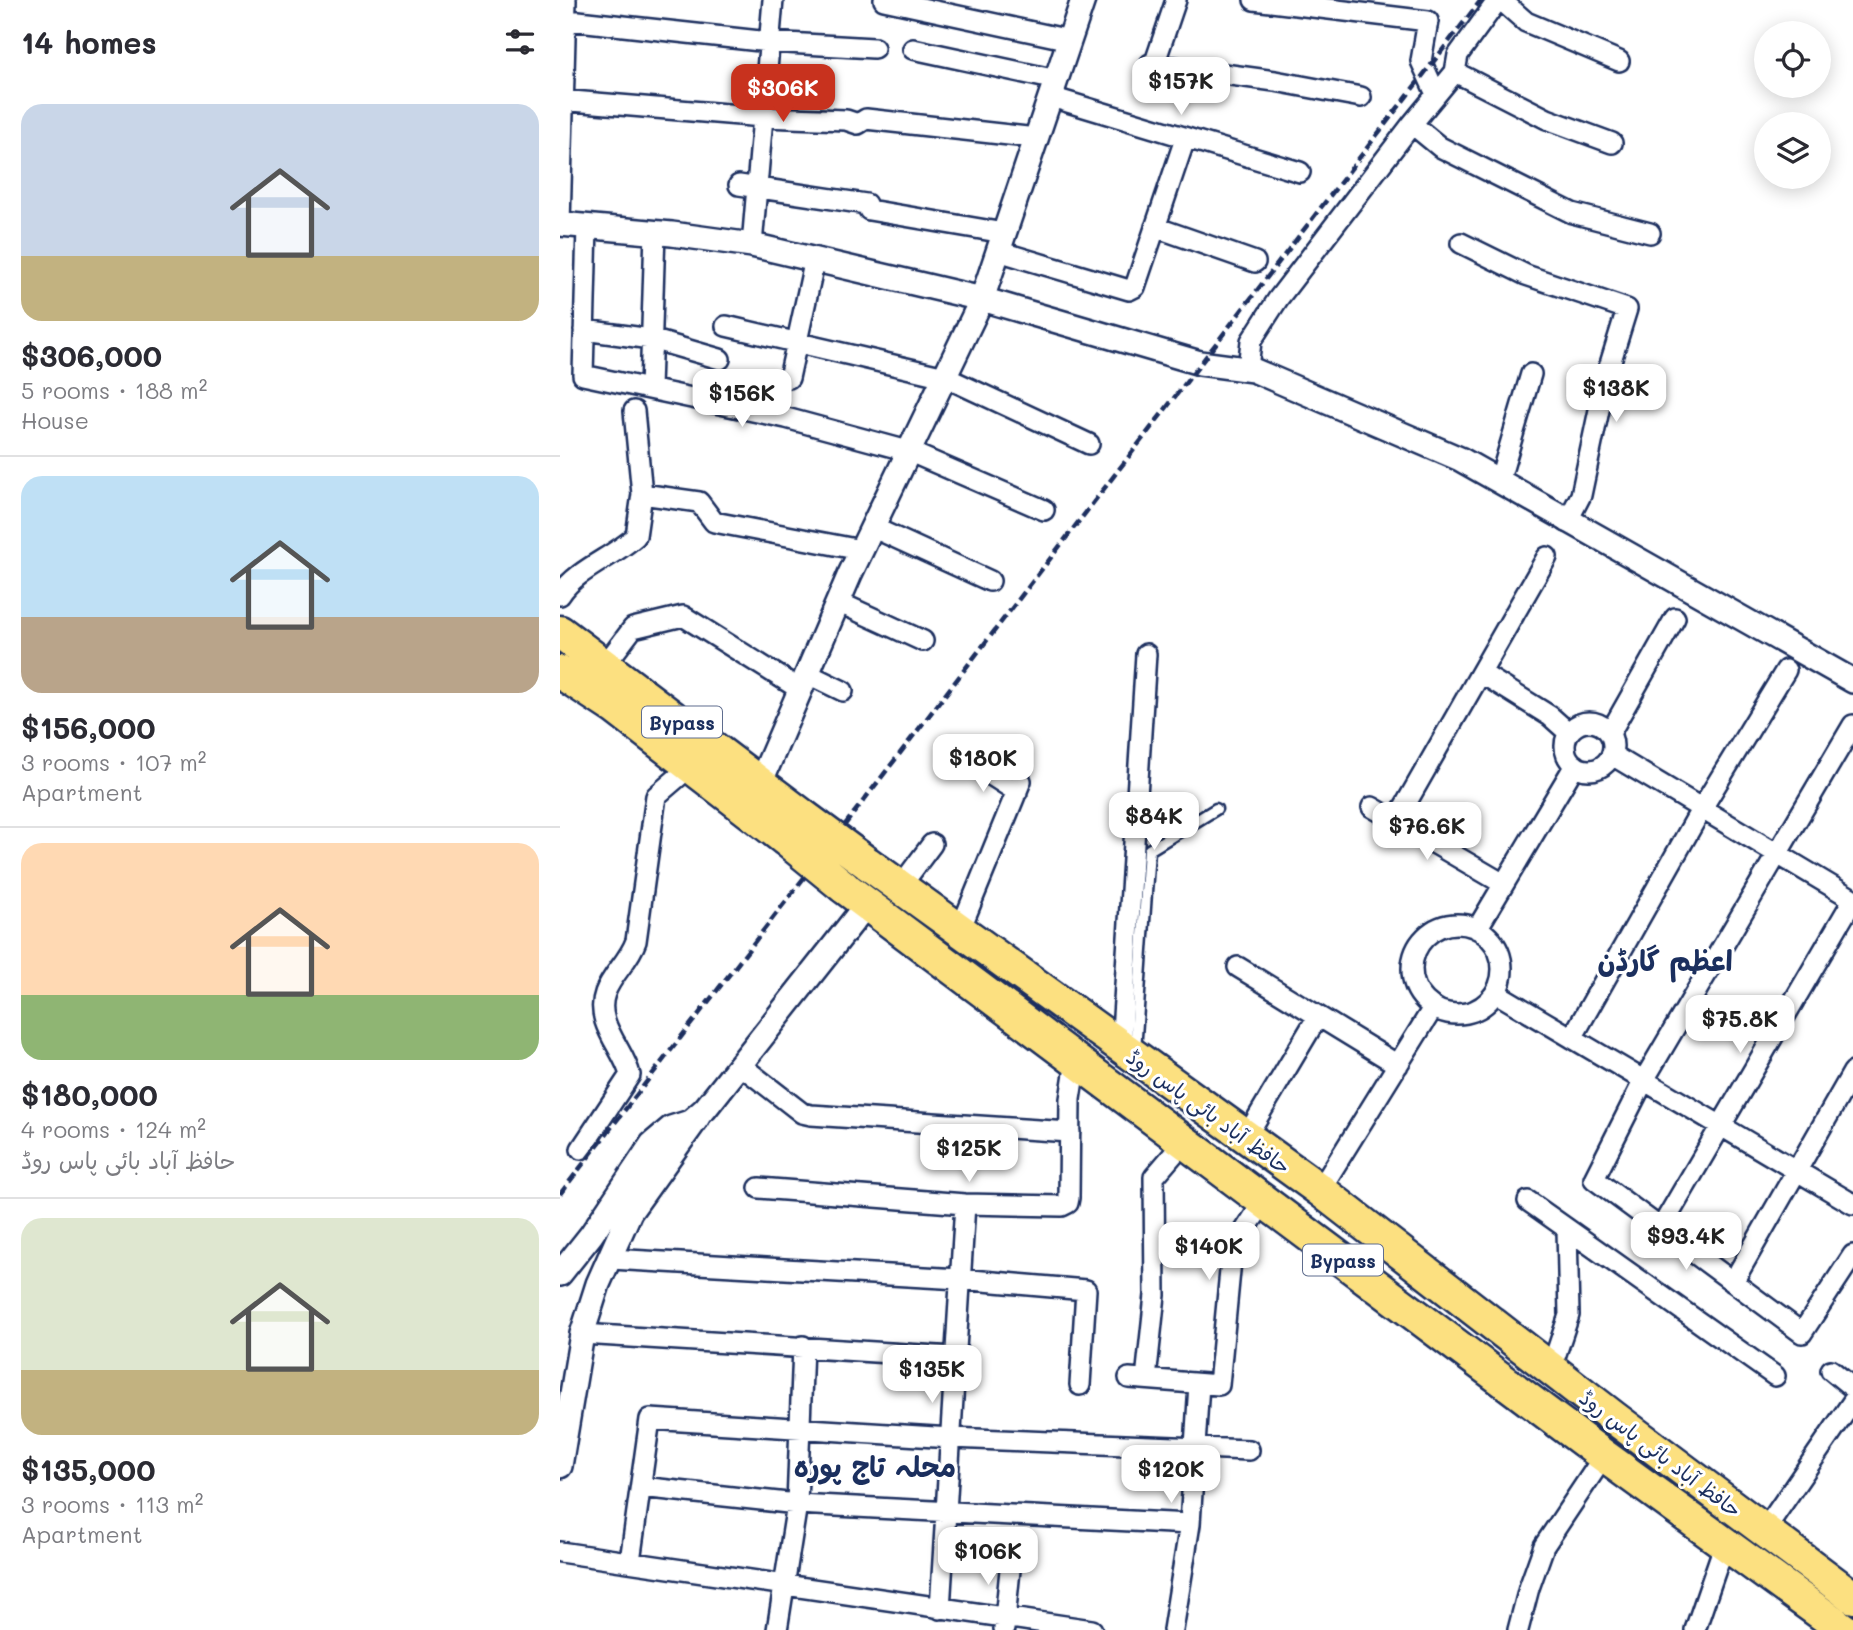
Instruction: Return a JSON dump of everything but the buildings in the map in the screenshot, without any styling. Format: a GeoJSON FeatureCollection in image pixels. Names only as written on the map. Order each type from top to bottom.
{"type":"FeatureCollection","features":[{"type":"Feature","properties":{"kind":"highway","name":"حافظ آباد بائی پاس روڈ"},"geometry":{"type":"LineString","coordinates":[[560,632],[605,665],[754,797],[794,827],[867,863],[1320,1190],[1551,1369],[1852,1595]]}},
{"type":"Feature","properties":{"kind":"highway","name":"حافظ آباد بائی پاس روڈ"},"geometry":{"type":"LineString","coordinates":[[560,672],[615,708],[691,766],[754,797]]}},
{"type":"Feature","properties":{"kind":"highway","name":"حافظ آباد بائی پاس روڈ"},"geometry":{"type":"LineString","coordinates":[[794,827],[855,896],[1604,1456],[1844,1630]]}},
{"type":"Feature","properties":{"kind":"street"},"geometry":{"type":"LineString","coordinates":[[752,246],[748,186],[764,117],[773,0]]}},
{"type":"Feature","properties":{"kind":"street"},"geometry":{"type":"LineString","coordinates":[[884,0],[1070,40]]}},
{"type":"Feature","properties":{"kind":"street"},"geometry":{"type":"LineString","coordinates":[[754,797],[861,550],[982,299],[1083,0]]}},
{"type":"Feature","properties":{"kind":"street"},"geometry":{"type":"LineString","coordinates":[[1176,0],[1152,65],[1361,97]]}},
{"type":"Feature","properties":{"kind":"street"},"geometry":{"type":"LineString","coordinates":[[1254,0],[1428,22],[1421,61],[1436,94]]}},
{"type":"Feature","properties":{"kind":"street"},"geometry":{"type":"LineString","coordinates":[[1248,369],[1251,341],[1278,299],[1455,72],[1458,55],[1500,0],[1526,22],[1619,61]]}},
{"type":"Feature","properties":{"kind":"street"},"geometry":{"type":"LineString","coordinates":[[874,48],[769,42],[564,13],[560,224],[655,232],[752,246],[815,259],[982,299],[1200,363],[1248,369],[1460,459],[1567,522],[1853,681]]}},
{"type":"Feature","properties":{"kind":"street"},"geometry":{"type":"LineString","coordinates":[[914,49],[1054,89],[1185,139],[1300,172]]}},
{"type":"Feature","properties":{"kind":"street"},"geometry":{"type":"LineString","coordinates":[[1455,72],[1547,119],[1612,144]]}},
{"type":"Feature","properties":{"kind":"street"},"geometry":{"type":"LineString","coordinates":[[562,100],[764,117],[846,120],[858,124],[866,119],[1036,138]]}},
{"type":"Feature","properties":{"kind":"street"},"geometry":{"type":"LineString","coordinates":[[1412,124],[1440,147],[1537,197],[1572,213],[1650,233]]}},
{"type":"Feature","properties":{"kind":"street"},"geometry":{"type":"LineString","coordinates":[[748,186],[866,204],[869,210],[1001,242],[1129,290],[1135,287],[1185,139]]}},
{"type":"Feature","properties":{"kind":"street"},"geometry":{"type":"LineString","coordinates":[[587,226],[583,375],[786,418],[908,451],[1044,510]]}},
{"type":"Feature","properties":{"kind":"street"},"geometry":{"type":"LineString","coordinates":[[1155,227],[1255,262]]}},
{"type":"Feature","properties":{"kind":"street"},"geometry":{"type":"LineString","coordinates":[[650,389],[655,232]]}},
{"type":"Feature","properties":{"kind":"street"},"geometry":{"type":"LineString","coordinates":[[1461,243],[1526,275],[1627,309],[1606,377],[1581,495],[1567,522]]}},
{"type":"Feature","properties":{"kind":"street"},"geometry":{"type":"LineString","coordinates":[[789,378],[815,259]]}},
{"type":"Feature","properties":{"kind":"street"},"geometry":{"type":"LineString","coordinates":[[726,326],[945,377],[1089,444]]}},
{"type":"Feature","properties":{"kind":"street"},"geometry":{"type":"LineString","coordinates":[[584,330],[651,339],[720,359]]}},
{"type":"Feature","properties":{"kind":"street"},"geometry":{"type":"LineString","coordinates":[[1499,482],[1531,374]]}},
{"type":"Feature","properties":{"kind":"street"},"geometry":{"type":"LineString","coordinates":[[560,596],[571,580],[614,555],[636,536],[642,494],[634,411]]}},
{"type":"Feature","properties":{"kind":"street"},"geometry":{"type":"LineString","coordinates":[[642,494],[699,502],[714,522],[737,529],[861,550]]}},
{"type":"Feature","properties":{"kind":"street"},"geometry":{"type":"LineString","coordinates":[[872,527],[990,582]]}},
{"type":"Feature","properties":{"kind":"street"},"geometry":{"type":"LineString","coordinates":[[1396,821],[1455,713],[1547,558]]}},
{"type":"Feature","properties":{"kind":"street"},"geometry":{"type":"LineString","coordinates":[[838,602],[923,641]]}},
{"type":"Feature","properties":{"kind":"street"},"geometry":{"type":"LineString","coordinates":[[605,665],[634,628],[683,616],[804,682],[843,691]]}},
{"type":"Feature","properties":{"kind":"street"},"geometry":{"type":"LineString","coordinates":[[1610,733],[1675,618]]}},
{"type":"Feature","properties":{"kind":"street"},"geometry":{"type":"LineString","coordinates":[[1128,1053],[1146,654]]}},
{"type":"Feature","properties":{"kind":"street"},"geometry":{"type":"LineString","coordinates":[[1572,1038],[1702,808],[1786,670]]}},
{"type":"Feature","properties":{"kind":"street"},"geometry":{"type":"LineString","coordinates":[[1481,673],[1550,716],[1569,733]]}},
{"type":"Feature","properties":{"kind":"street"},"geometry":{"type":"LineString","coordinates":[[1598,723],[1610,733],[1614,747],[1612,755],[1596,769],[1575,765],[1566,753],[1569,733],[1576,726],[1598,723]]}},
{"type":"Feature","properties":{"kind":"street"},"geometry":{"type":"LineString","coordinates":[[1853,725],[1644,1080],[1594,1179],[1802,1333],[1853,1255]]}},
{"type":"Feature","properties":{"kind":"street"},"geometry":{"type":"LineString","coordinates":[[1612,755],[1853,900],[1661,1228]]}},
{"type":"Feature","properties":{"kind":"street"},"geometry":{"type":"LineString","coordinates":[[960,930],[1019,787],[972,763]]}},
{"type":"Feature","properties":{"kind":"street"},"geometry":{"type":"LineString","coordinates":[[1477,929],[1575,765]]}},
{"type":"Feature","properties":{"kind":"street"},"geometry":{"type":"LineString","coordinates":[[581,1149],[630,1075],[627,1060],[609,1033],[604,994],[630,958],[636,941],[656,796],[691,766]]}},
{"type":"Feature","properties":{"kind":"street"},"geometry":{"type":"LineString","coordinates":[[1372,807],[1503,883]]}},
{"type":"Feature","properties":{"kind":"street"},"geometry":{"type":"LineString","coordinates":[[900,887],[932,844]]}},
{"type":"Feature","properties":{"kind":"street"},"geometry":{"type":"LineString","coordinates":[[560,1466],[582,1334],[598,1284],[630,1212],[739,1064],[855,896]]}},
{"type":"Feature","properties":{"kind":"street"},"geometry":{"type":"LineString","coordinates":[[1447,925],[1465,925],[1477,929],[1494,943],[1501,959],[1502,976],[1496,993],[1484,1006],[1468,1013],[1450,1014],[1433,1008],[1420,996],[1413,980],[1413,962],[1419,945],[1431,933],[1447,925]]}},
{"type":"Feature","properties":{"kind":"street"},"geometry":{"type":"LineString","coordinates":[[1238,967],[1398,1065]]}},
{"type":"Feature","properties":{"kind":"street"},"geometry":{"type":"LineString","coordinates":[[1496,993],[1853,1204]]}},
{"type":"Feature","properties":{"kind":"street"},"geometry":{"type":"LineString","coordinates":[[1320,1190],[1433,1008]]}},
{"type":"Feature","properties":{"kind":"street"},"geometry":{"type":"LineString","coordinates":[[1246,1137],[1318,1016]]}},
{"type":"Feature","properties":{"kind":"street"},"geometry":{"type":"LineString","coordinates":[[759,1188],[965,1204],[1062,1206],[1068,1203],[1070,1099],[1076,1061]]}},
{"type":"Feature","properties":{"kind":"street"},"geometry":{"type":"LineString","coordinates":[[739,1064],[802,1113],[811,1115],[1070,1132]]}},
{"type":"Feature","properties":{"kind":"street"},"geometry":{"type":"LineString","coordinates":[[1733,1282],[1853,1072]]}},
{"type":"Feature","properties":{"kind":"street"},"geometry":{"type":"LineString","coordinates":[[560,1274],[591,1235],[652,1144],[671,1128],[690,1122],[705,1108]]}},
{"type":"Feature","properties":{"kind":"street"},"geometry":{"type":"LineString","coordinates":[[1184,1142],[1154,1177],[1154,1295],[1137,1378],[1219,1385],[1232,1250],[1264,1201]]}},
{"type":"Feature","properties":{"kind":"street"},"geometry":{"type":"LineString","coordinates":[[1528,1201],[1774,1376]]}},
{"type":"Feature","properties":{"kind":"street"},"geometry":{"type":"LineString","coordinates":[[940,1609],[965,1204]]}},
{"type":"Feature","properties":{"kind":"street"},"geometry":{"type":"LineString","coordinates":[[1551,1369],[1569,1315],[1567,1229]]}},
{"type":"Feature","properties":{"kind":"street"},"geometry":{"type":"LineString","coordinates":[[611,1259],[960,1279],[1086,1290],[1080,1385]]}},
{"type":"Feature","properties":{"kind":"street"},"geometry":{"type":"LineString","coordinates":[[582,1334],[955,1357]]}},
{"type":"Feature","properties":{"kind":"street"},"geometry":{"type":"LineString","coordinates":[[777,1630],[797,1504],[802,1429],[803,1346]]}},
{"type":"Feature","properties":{"kind":"street"},"geometry":{"type":"LineString","coordinates":[[1830,1370],[1853,1388]]}},
{"type":"Feature","properties":{"kind":"street"},"geometry":{"type":"LineString","coordinates":[[1172,1630],[1190,1524],[1199,1384]]}},
{"type":"Feature","properties":{"kind":"street"},"geometry":{"type":"LineString","coordinates":[[1765,1531],[1853,1401]]}},
{"type":"Feature","properties":{"kind":"street"},"geometry":{"type":"LineString","coordinates":[[631,1561],[650,1419],[951,1438],[1249,1450]]}},
{"type":"Feature","properties":{"kind":"street"},"geometry":{"type":"LineString","coordinates":[[1518,1630],[1544,1546],[1604,1456]]}},
{"type":"Feature","properties":{"kind":"street"},"geometry":{"type":"LineString","coordinates":[[641,1487],[797,1504],[1190,1524]]}},
{"type":"Feature","properties":{"kind":"street"},"geometry":{"type":"LineString","coordinates":[[1695,1630],[1725,1543]]}},
{"type":"Feature","properties":{"kind":"street"},"geometry":{"type":"LineString","coordinates":[[560,1552],[940,1609],[1004,1624],[1092,1630]]}},
{"type":"Feature","properties":{"kind":"street"},"geometry":{"type":"LineString","coordinates":[[1004,1624],[1011,1560]]}},
{"type":"Feature","properties":{"kind":"lane"},"geometry":{"type":"LineString","coordinates":[[1128,1053],[1149,850],[1216,809]]}},
{"type":"Feature","properties":{"kind":"railway"},"geometry":{"type":"LineString","coordinates":[[560,1194],[1481,0]]}},
{"type":"Feature","properties":{"kind":"district","name":"اعظم گارڈن"},"geometry":{"type":"Point","coordinates":[1665,960]}},
{"type":"Feature","properties":{"kind":"district","name":"محلہ تاج پورہ"},"geometry":{"type":"Point","coordinates":[875,1466]}}]}
